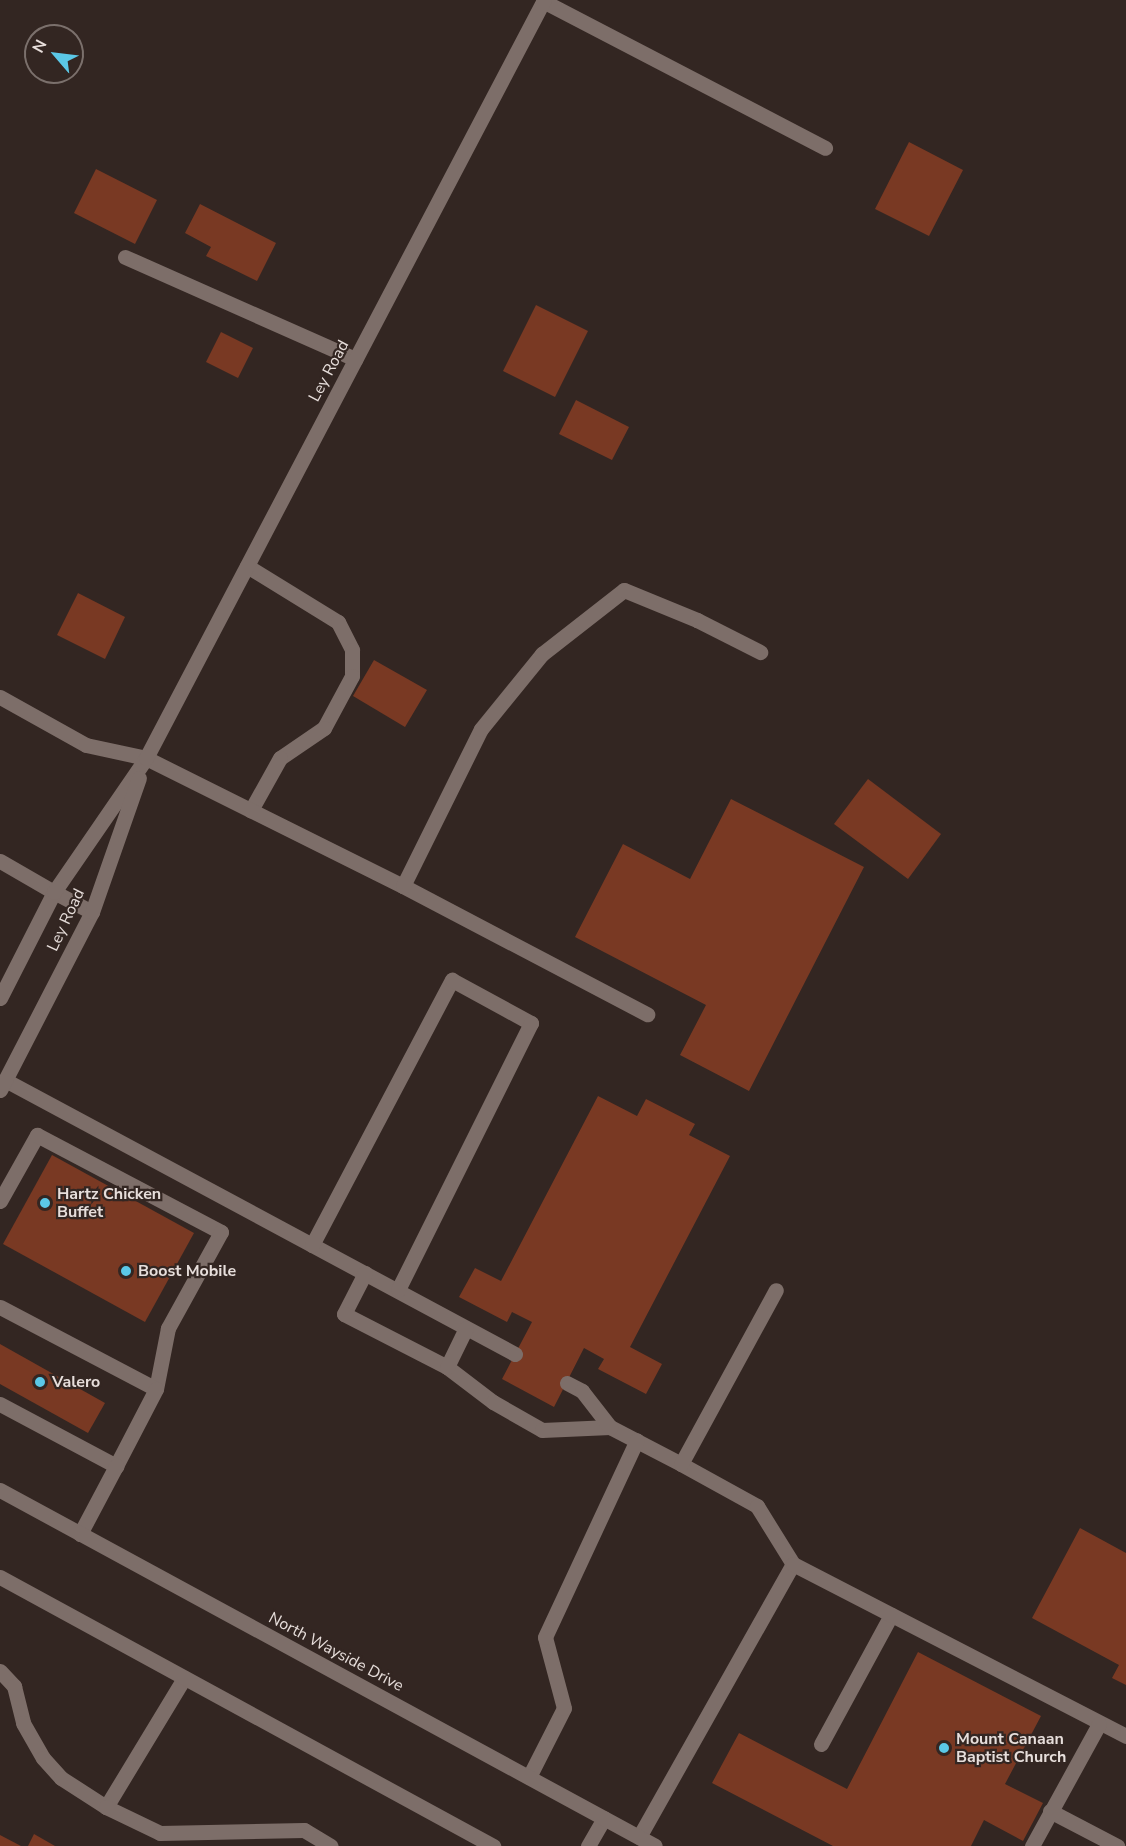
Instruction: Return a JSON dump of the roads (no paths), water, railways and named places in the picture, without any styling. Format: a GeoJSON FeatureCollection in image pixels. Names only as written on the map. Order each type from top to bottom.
{"type":"FeatureCollection","features":[{"type":"Feature","properties":{"kind":"main road"},"geometry":{"type":"LineString","coordinates":[[544,0],[825,148]]}},
{"type":"Feature","properties":{"kind":"main road","name":"Ley Road"},"geometry":{"type":"LineString","coordinates":[[0,998],[54,892],[146,758],[544,0]]}},
{"type":"Feature","properties":{"kind":"main road"},"geometry":{"type":"LineString","coordinates":[[125,257],[356,359]]}},
{"type":"Feature","properties":{"kind":"main road"},"geometry":{"type":"LineString","coordinates":[[247,566],[338,622],[352,650],[352,676],[324,728],[279,758],[251,810]]}},
{"type":"Feature","properties":{"kind":"main road"},"geometry":{"type":"LineString","coordinates":[[403,886],[481,729],[542,654],[624,590],[698,620],[760,652]]}},
{"type":"Feature","properties":{"kind":"main road"},"geometry":{"type":"LineString","coordinates":[[0,697],[86,745],[146,758],[403,886],[646,1014]]}},
{"type":"Feature","properties":{"kind":"main road","name":"Ley Road"},"geometry":{"type":"LineString","coordinates":[[3,1085],[92,912],[146,758]]}},
{"type":"Feature","properties":{"kind":"main road"},"geometry":{"type":"LineString","coordinates":[[0,861],[92,912]]}},
{"type":"Feature","properties":{"kind":"main road"},"geometry":{"type":"LineString","coordinates":[[312,1245],[452,980],[531,1023],[398,1290]]}},
{"type":"Feature","properties":{"kind":"main road"},"geometry":{"type":"LineString","coordinates":[[3,1085],[398,1290],[515,1354]]}},
{"type":"Feature","properties":{"kind":"main road"},"geometry":{"type":"LineString","coordinates":[[0,1201],[37,1135],[221,1232],[168,1328],[156,1389],[80,1534]]}},
{"type":"Feature","properties":{"kind":"main road"},"geometry":{"type":"LineString","coordinates":[[365,1273],[344,1314],[447,1367],[493,1402],[542,1430],[610,1427]]}},
{"type":"Feature","properties":{"kind":"main road"},"geometry":{"type":"LineString","coordinates":[[681,1464],[776,1290]]}},
{"type":"Feature","properties":{"kind":"main road"},"geometry":{"type":"LineString","coordinates":[[0,1307],[156,1389]]}},
{"type":"Feature","properties":{"kind":"main road"},"geometry":{"type":"LineString","coordinates":[[447,1367],[466,1328]]}},
{"type":"Feature","properties":{"kind":"main road"},"geometry":{"type":"LineString","coordinates":[[567,1383],[582,1391],[610,1427],[758,1506],[793,1564],[1126,1736]]}},
{"type":"Feature","properties":{"kind":"main road"},"geometry":{"type":"LineString","coordinates":[[0,1404],[116,1466]]}},
{"type":"Feature","properties":{"kind":"main road"},"geometry":{"type":"LineString","coordinates":[[529,1777],[564,1708],[545,1637],[637,1440]]}},
{"type":"Feature","properties":{"kind":"main road","name":"North Wayside Drive"},"geometry":{"type":"LineString","coordinates":[[0,1490],[655,1846]]}},
{"type":"Feature","properties":{"kind":"main road"},"geometry":{"type":"LineString","coordinates":[[639,1837],[793,1564]]}},
{"type":"Feature","properties":{"kind":"main road"},"geometry":{"type":"LineString","coordinates":[[0,1578],[493,1846]]}},
{"type":"Feature","properties":{"kind":"main road"},"geometry":{"type":"LineString","coordinates":[[821,1744],[891,1615]]}},
{"type":"Feature","properties":{"kind":"main road"},"geometry":{"type":"LineString","coordinates":[[0,1671],[14,1686],[23,1723],[43,1758],[61,1778],[106,1807],[160,1833],[304,1830],[331,1846]]}},
{"type":"Feature","properties":{"kind":"main road"},"geometry":{"type":"LineString","coordinates":[[106,1807],[184,1678]]}},
{"type":"Feature","properties":{"kind":"main road"},"geometry":{"type":"LineString","coordinates":[[1032,1846],[1099,1724]]}},
{"type":"Feature","properties":{"kind":"main road"},"geometry":{"type":"LineString","coordinates":[[1050,1811],[1117,1846]]}},
{"type":"Feature","properties":{"kind":"main road"},"geometry":{"type":"LineString","coordinates":[[588,1846],[604,1818]]}},
{"type":"Feature","properties":{"kind":"place","name":"Hartz Chicken Buffet"},"geometry":{"type":"Point","coordinates":[45,1203]}},
{"type":"Feature","properties":{"kind":"place","name":"Boost Mobile"},"geometry":{"type":"Point","coordinates":[126,1271]}},
{"type":"Feature","properties":{"kind":"place","name":"Valero"},"geometry":{"type":"Point","coordinates":[40,1382]}},
{"type":"Feature","properties":{"kind":"place","name":"Mount Canaan Baptist Church"},"geometry":{"type":"Point","coordinates":[944,1748]}}]}
